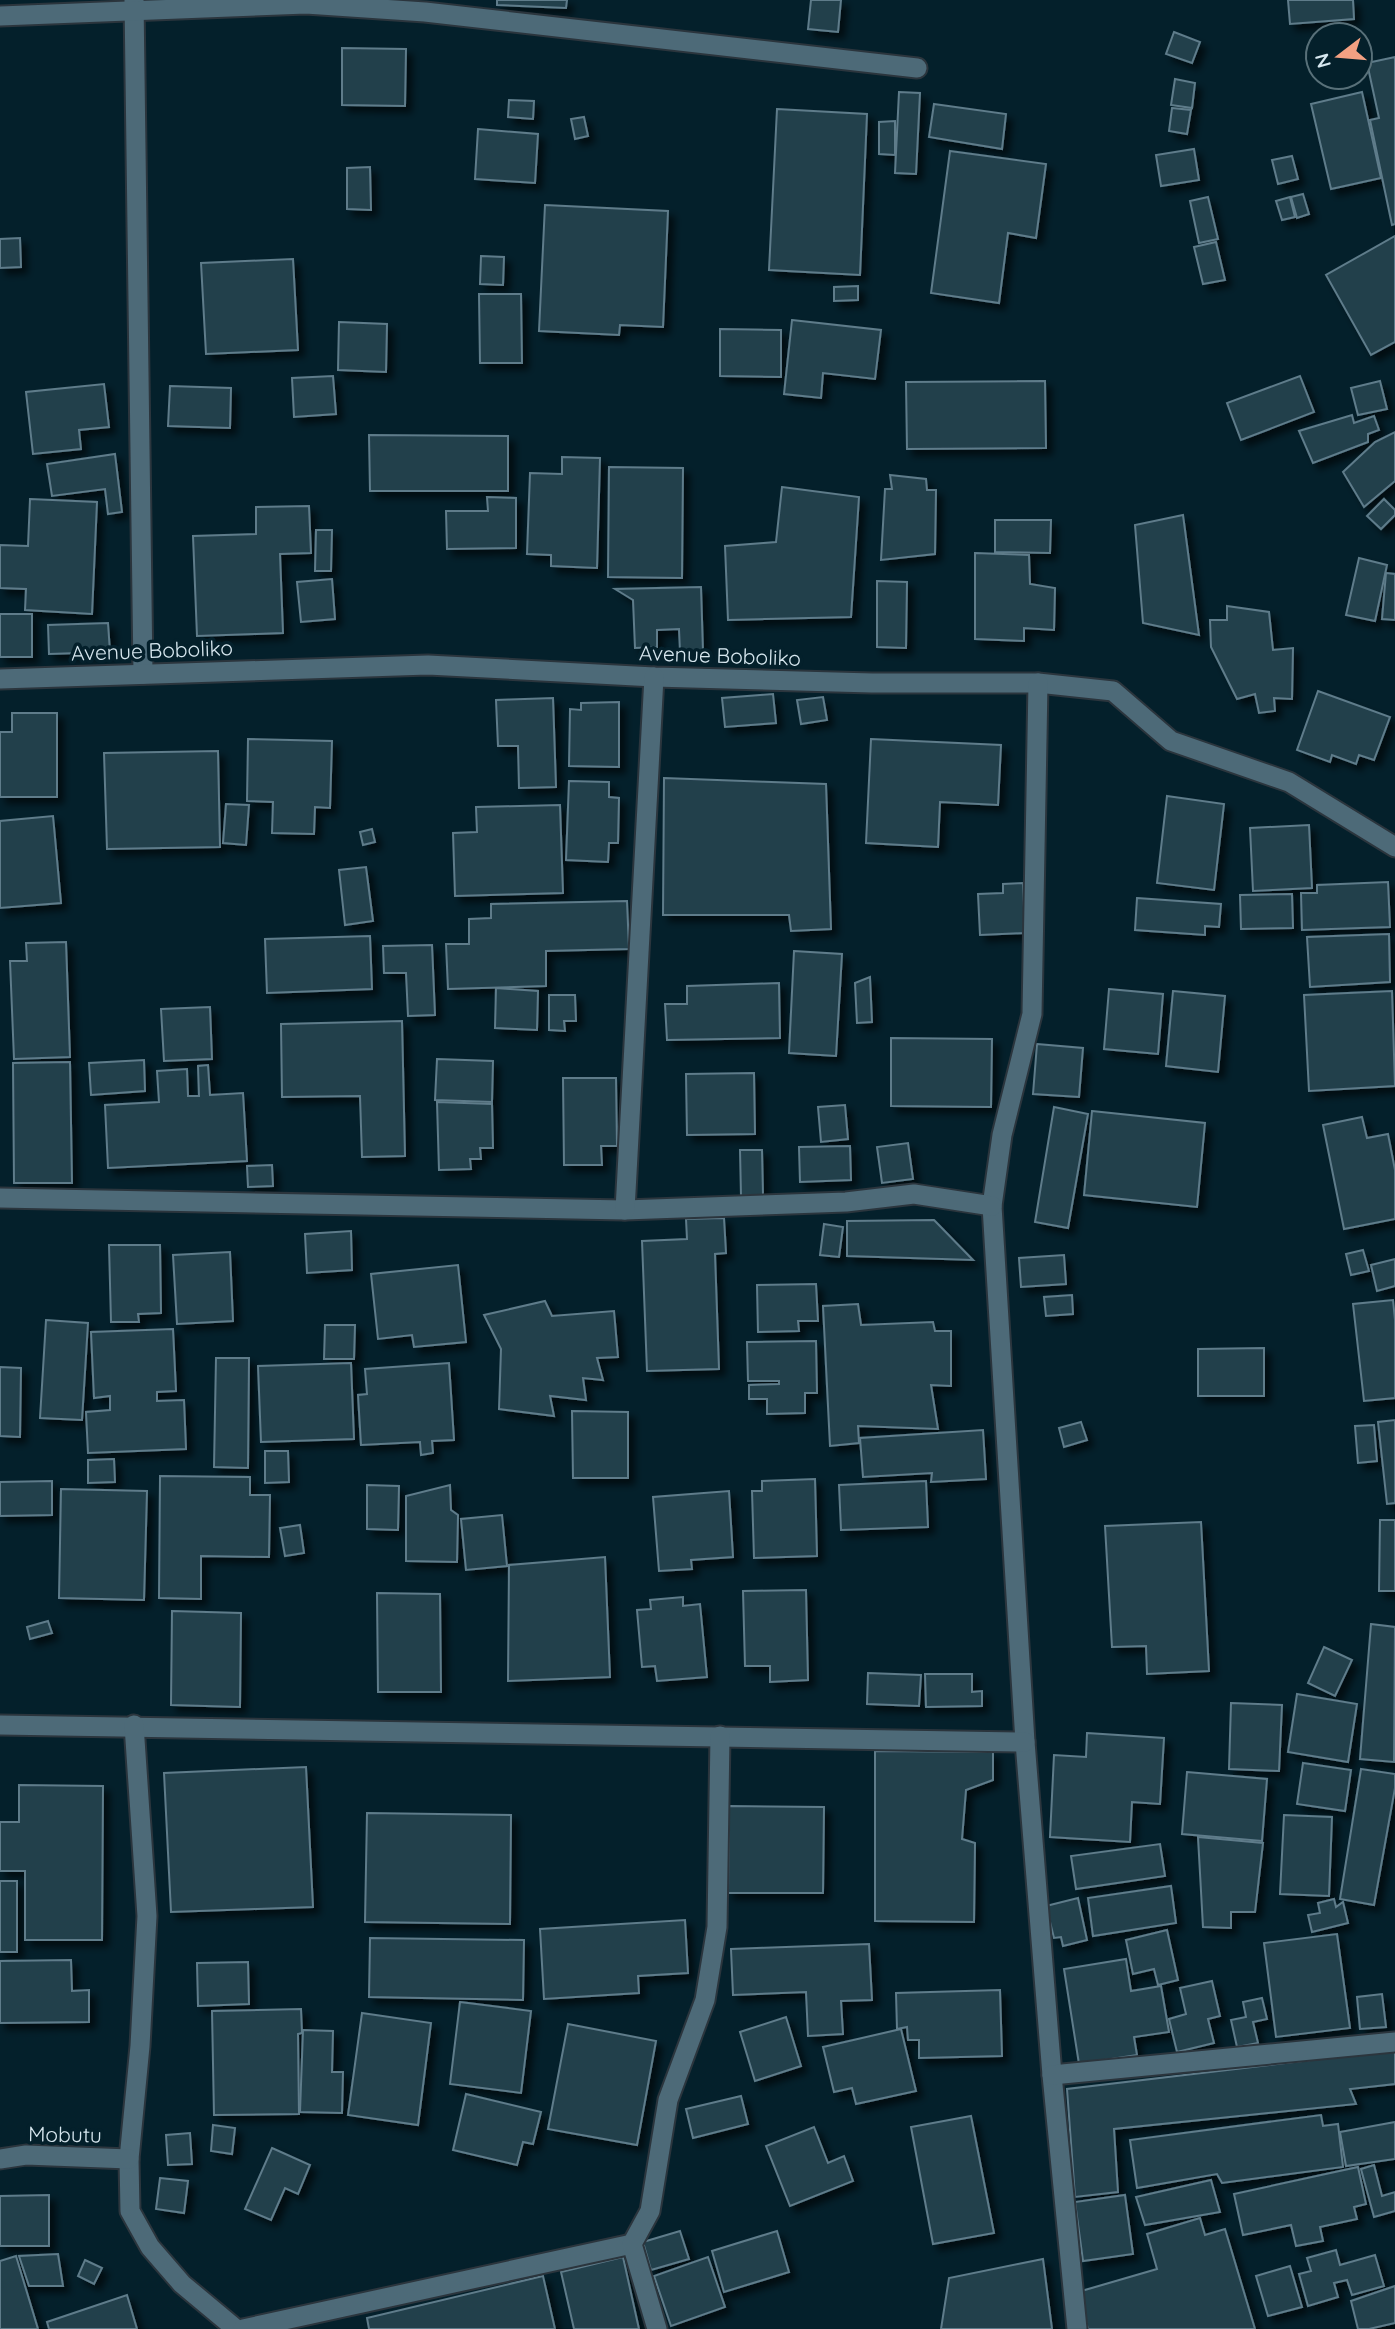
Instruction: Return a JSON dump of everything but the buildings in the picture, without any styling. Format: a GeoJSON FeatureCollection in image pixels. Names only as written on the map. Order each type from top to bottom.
{"type":"FeatureCollection","features":[{"type":"Feature","properties":{"kind":"street"},"geometry":{"type":"LineString","coordinates":[[0,16],[135,6],[306,4],[425,12],[917,68]]}},
{"type":"Feature","properties":{"kind":"street"},"geometry":{"type":"LineString","coordinates":[[135,6],[143,674]]}},
{"type":"Feature","properties":{"kind":"street","name":"Avenue Boboliko"},"geometry":{"type":"LineString","coordinates":[[0,679],[428,665],[654,677],[872,683],[1038,683],[1114,691],[1171,741],[1289,782],[1395,847]]}},
{"type":"Feature","properties":{"kind":"street"},"geometry":{"type":"LineString","coordinates":[[625,1210],[654,677]]}},
{"type":"Feature","properties":{"kind":"street"},"geometry":{"type":"LineString","coordinates":[[1038,683],[1032,1014],[1002,1135],[992,1206],[1025,1742],[1052,2075],[1077,2329]]}},
{"type":"Feature","properties":{"kind":"street"},"geometry":{"type":"LineString","coordinates":[[0,1198],[625,1210],[846,1202],[914,1194],[992,1206]]}},
{"type":"Feature","properties":{"kind":"street"},"geometry":{"type":"LineString","coordinates":[[0,1725],[1025,1742]]}},
{"type":"Feature","properties":{"kind":"street"},"geometry":{"type":"LineString","coordinates":[[134,1726],[146,1916],[140,2046],[130,2159],[130,2211],[150,2247],[182,2284],[236,2329]]}},
{"type":"Feature","properties":{"kind":"street"},"geometry":{"type":"LineString","coordinates":[[657,2329],[632,2244],[650,2211],[668,2100],[705,2000],[717,1927],[720,1736]]}},
{"type":"Feature","properties":{"kind":"street"},"geometry":{"type":"LineString","coordinates":[[1052,2075],[1395,2042]]}},
{"type":"Feature","properties":{"kind":"street","name":"Mobutu"},"geometry":{"type":"LineString","coordinates":[[0,2159],[26,2155],[130,2159]]}},
{"type":"Feature","properties":{"kind":"street"},"geometry":{"type":"LineString","coordinates":[[243,2329],[632,2244]]}}]}
